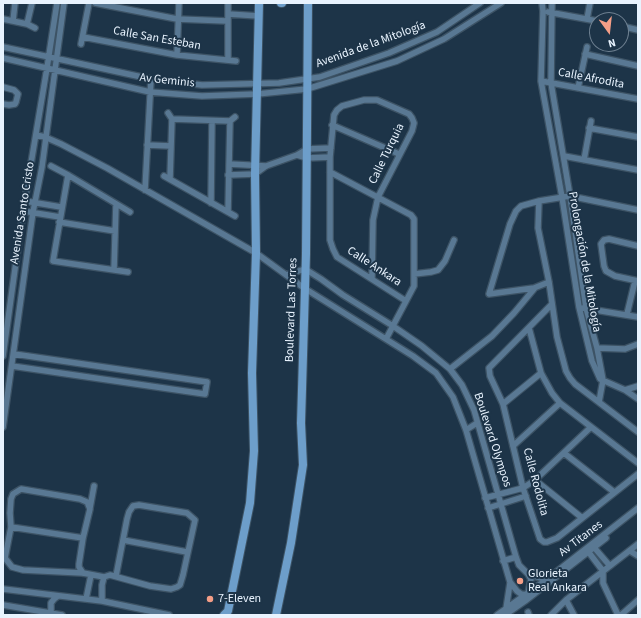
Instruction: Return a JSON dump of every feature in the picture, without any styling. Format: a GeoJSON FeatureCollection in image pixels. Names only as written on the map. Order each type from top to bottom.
{"type":"FeatureCollection","features":[{"type":"Feature","properties":{"kind":"main road"},"geometry":{"type":"LineString","coordinates":[[226,614],[250,503],[254,451],[252,373],[256,253],[255,164],[259,3]]}},
{"type":"Feature","properties":{"kind":"main road","name":"Boulevard Las Torres"},"geometry":{"type":"LineString","coordinates":[[276,615],[291,543],[303,465],[301,423],[306,254],[308,3]]}},
{"type":"Feature","properties":{"kind":"street"},"geometry":{"type":"LineString","coordinates":[[13,21],[15,3]]}},
{"type":"Feature","properties":{"kind":"street"},"geometry":{"type":"LineString","coordinates":[[27,24],[32,3]]}},
{"type":"Feature","properties":{"kind":"street","name":"Avenida Santo Cristo"},"geometry":{"type":"LineString","coordinates":[[3,356],[25,201],[57,3]]}},
{"type":"Feature","properties":{"kind":"street","name":"Avenida Santo Cristo"},"geometry":{"type":"LineString","coordinates":[[3,427],[33,212],[42,167],[64,3]]}},
{"type":"Feature","properties":{"kind":"street"},"geometry":{"type":"LineString","coordinates":[[81,44],[89,3]]}},
{"type":"Feature","properties":{"kind":"street"},"geometry":{"type":"LineString","coordinates":[[95,3],[178,19],[228,21]]}},
{"type":"Feature","properties":{"kind":"street"},"geometry":{"type":"LineString","coordinates":[[177,55],[178,3]]}},
{"type":"Feature","properties":{"kind":"street"},"geometry":{"type":"LineString","coordinates":[[228,3],[228,60]]}},
{"type":"Feature","properties":{"kind":"street","name":"Avenida de la Mitología"},"geometry":{"type":"LineString","coordinates":[[307,79],[320,77],[348,68],[389,53],[437,32],[480,3]]}},
{"type":"Feature","properties":{"kind":"street","name":"Avenida de la Mitología"},"geometry":{"type":"LineString","coordinates":[[307,89],[397,61],[444,39],[501,3]]}},
{"type":"Feature","properties":{"kind":"street","name":"Prolongación de la Mitología"},"geometry":{"type":"LineString","coordinates":[[542,3],[541,81],[562,197],[579,307],[594,367],[600,379],[603,380]]}},
{"type":"Feature","properties":{"kind":"street","name":"Prolongación de la Mitología"},"geometry":{"type":"LineString","coordinates":[[552,3],[551,83],[564,156],[586,308],[597,348],[603,380]]}},
{"type":"Feature","properties":{"kind":"street"},"geometry":{"type":"LineString","coordinates":[[543,11],[587,19],[590,3]]}},
{"type":"Feature","properties":{"kind":"street"},"geometry":{"type":"LineString","coordinates":[[228,14],[258,16]]}},
{"type":"Feature","properties":{"kind":"street"},"geometry":{"type":"LineString","coordinates":[[3,19],[27,24],[35,28]]}},
{"type":"Feature","properties":{"kind":"street","name":"Calle San Esteban"},"geometry":{"type":"LineString","coordinates":[[83,37],[177,55],[236,61]]}},
{"type":"Feature","properties":{"kind":"street","name":"Av Geminis"},"geometry":{"type":"LineString","coordinates":[[3,47],[151,79],[202,85],[279,83],[307,79]]}},
{"type":"Feature","properties":{"kind":"street"},"geometry":{"type":"LineString","coordinates":[[578,88],[587,47]]}},
{"type":"Feature","properties":{"kind":"street"},"geometry":{"type":"LineString","coordinates":[[585,54],[638,66]]}},
{"type":"Feature","properties":{"kind":"street","name":"Av Geminis"},"geometry":{"type":"LineString","coordinates":[[3,58],[150,92],[202,96],[257,94],[307,89]]}},
{"type":"Feature","properties":{"kind":"street"},"geometry":{"type":"LineString","coordinates":[[145,190],[151,79]]}},
{"type":"Feature","properties":{"kind":"street","name":"Calle Afrodita"},"geometry":{"type":"LineString","coordinates":[[541,81],[638,99]]}},
{"type":"Feature","properties":{"kind":"street"},"geometry":{"type":"LineString","coordinates":[[3,87],[14,90],[18,94],[15,104],[3,104]]}},
{"type":"Feature","properties":{"kind":"street","name":"Calle Turquia"},"geometry":{"type":"LineString","coordinates":[[332,250],[330,240],[330,157],[334,115],[342,106],[364,100],[377,100],[409,114],[414,122],[414,127],[378,197],[373,220],[372,278]]}},
{"type":"Feature","properties":{"kind":"street"},"geometry":{"type":"LineString","coordinates":[[168,113],[172,119],[170,179]]}},
{"type":"Feature","properties":{"kind":"street"},"geometry":{"type":"LineString","coordinates":[[172,119],[230,121],[235,117]]}},
{"type":"Feature","properties":{"kind":"street"},"geometry":{"type":"LineString","coordinates":[[211,203],[212,121]]}},
{"type":"Feature","properties":{"kind":"street"},"geometry":{"type":"LineString","coordinates":[[228,212],[230,121]]}},
{"type":"Feature","properties":{"kind":"street"},"geometry":{"type":"LineString","coordinates":[[584,160],[591,121]]}},
{"type":"Feature","properties":{"kind":"street"},"geometry":{"type":"LineString","coordinates":[[332,125],[399,154]]}},
{"type":"Feature","properties":{"kind":"street"},"geometry":{"type":"LineString","coordinates":[[589,128],[638,137]]}},
{"type":"Feature","properties":{"kind":"street","name":"Boulevard Olympos"},"geometry":{"type":"LineString","coordinates":[[36,135],[45,137],[101,165],[256,253],[304,288],[413,356],[436,373],[453,397],[466,430],[510,582],[517,591],[528,594]]}},
{"type":"Feature","properties":{"kind":"street"},"geometry":{"type":"LineString","coordinates":[[147,146],[171,146]]}},
{"type":"Feature","properties":{"kind":"street"},"geometry":{"type":"LineString","coordinates":[[228,175],[255,174],[266,166],[307,149],[331,148]]}},
{"type":"Feature","properties":{"kind":"street"},"geometry":{"type":"LineString","coordinates":[[297,154],[307,158],[330,157]]}},
{"type":"Feature","properties":{"kind":"street"},"geometry":{"type":"LineString","coordinates":[[564,156],[638,170]]}},
{"type":"Feature","properties":{"kind":"street"},"geometry":{"type":"LineString","coordinates":[[229,164],[255,164],[266,166]]}},
{"type":"Feature","properties":{"kind":"street"},"geometry":{"type":"LineString","coordinates":[[51,166],[130,212]]}},
{"type":"Feature","properties":{"kind":"street"},"geometry":{"type":"LineString","coordinates":[[330,172],[411,215],[414,219],[414,286],[386,339]]}},
{"type":"Feature","properties":{"kind":"street"},"geometry":{"type":"LineString","coordinates":[[68,175],[61,207],[53,261],[128,272]]}},
{"type":"Feature","properties":{"kind":"street"},"geometry":{"type":"LineString","coordinates":[[164,176],[235,216]]}},
{"type":"Feature","properties":{"kind":"street"},"geometry":{"type":"LineString","coordinates":[[549,282],[534,288],[489,294],[496,264],[513,216],[521,206],[539,201],[570,196],[638,210]]}},
{"type":"Feature","properties":{"kind":"street"},"geometry":{"type":"LineString","coordinates":[[25,201],[61,207]]}},
{"type":"Feature","properties":{"kind":"street"},"geometry":{"type":"LineString","coordinates":[[539,201],[538,228],[549,282],[557,337],[566,371],[575,384],[638,432]]}},
{"type":"Feature","properties":{"kind":"street"},"geometry":{"type":"LineString","coordinates":[[114,270],[116,204]]}},
{"type":"Feature","properties":{"kind":"street"},"geometry":{"type":"LineString","coordinates":[[24,211],[33,212],[59,220],[115,231]]}},
{"type":"Feature","properties":{"kind":"street"},"geometry":{"type":"LineString","coordinates":[[627,314],[636,281],[615,276],[606,271],[601,244],[604,240],[609,239],[638,246]]}},
{"type":"Feature","properties":{"kind":"street"},"geometry":{"type":"LineString","coordinates":[[414,274],[438,270],[445,261],[454,240]]}},
{"type":"Feature","properties":{"kind":"street","name":"Calle Ankara"},"geometry":{"type":"LineString","coordinates":[[332,250],[337,257],[406,301]]}},
{"type":"Feature","properties":{"kind":"street"},"geometry":{"type":"LineString","coordinates":[[286,275],[305,270]]}},
{"type":"Feature","properties":{"kind":"street","name":"Boulevard Olympos"},"geometry":{"type":"LineString","coordinates":[[305,270],[321,279],[343,296],[393,326],[422,346],[450,369],[468,397],[516,557],[522,568],[528,574]]}},
{"type":"Feature","properties":{"kind":"street"},"geometry":{"type":"LineString","coordinates":[[450,369],[492,336],[514,313],[534,288]]}},
{"type":"Feature","properties":{"kind":"street","name":"Calle Rodolita"},"geometry":{"type":"LineString","coordinates":[[552,304],[489,368],[490,376],[502,404],[523,488],[540,539],[547,542],[557,538],[638,474]]}},
{"type":"Feature","properties":{"kind":"street"},"geometry":{"type":"LineString","coordinates":[[579,307],[638,317]]}},
{"type":"Feature","properties":{"kind":"street"},"geometry":{"type":"LineString","coordinates":[[529,328],[540,373],[549,389],[560,403],[638,463]]}},
{"type":"Feature","properties":{"kind":"street"},"geometry":{"type":"LineString","coordinates":[[597,348],[621,350],[638,344]]}},
{"type":"Feature","properties":{"kind":"street"},"geometry":{"type":"LineString","coordinates":[[12,366],[205,394],[207,382],[14,354]]}},
{"type":"Feature","properties":{"kind":"street"},"geometry":{"type":"LineString","coordinates":[[502,404],[540,373]]}},
{"type":"Feature","properties":{"kind":"street"},"geometry":{"type":"LineString","coordinates":[[599,402],[603,380],[625,390],[638,400]]}},
{"type":"Feature","properties":{"kind":"street"},"geometry":{"type":"LineString","coordinates":[[625,390],[638,386]]}},
{"type":"Feature","properties":{"kind":"street"},"geometry":{"type":"LineString","coordinates":[[513,446],[560,403]]}},
{"type":"Feature","properties":{"kind":"street"},"geometry":{"type":"LineString","coordinates":[[466,430],[477,423]]}},
{"type":"Feature","properties":{"kind":"street"},"geometry":{"type":"LineString","coordinates":[[486,498],[523,488],[535,480],[591,427]]}},
{"type":"Feature","properties":{"kind":"street"},"geometry":{"type":"LineString","coordinates":[[564,453],[614,492]]}},
{"type":"Feature","properties":{"kind":"street"},"geometry":{"type":"LineString","coordinates":[[535,480],[582,517]]}},
{"type":"Feature","properties":{"kind":"street"},"geometry":{"type":"LineString","coordinates":[[83,573],[79,568],[79,564],[94,486]]}},
{"type":"Feature","properties":{"kind":"street"},"geometry":{"type":"LineString","coordinates":[[90,509],[87,502],[80,499],[21,490],[13,494],[10,513],[11,527],[5,558],[12,567],[23,570],[83,573],[104,577],[110,575],[150,586],[171,589],[180,585],[195,520],[187,513],[139,505],[133,506],[129,512],[116,576]]}},
{"type":"Feature","properties":{"kind":"street"},"geometry":{"type":"LineString","coordinates":[[488,508],[526,496]]}},
{"type":"Feature","properties":{"kind":"street","name":"Av Titanes"},"geometry":{"type":"LineString","coordinates":[[593,546],[638,508]]}},
{"type":"Feature","properties":{"kind":"street","name":"Av Titanes"},"geometry":{"type":"LineString","coordinates":[[505,615],[546,580],[638,513]]}},
{"type":"Feature","properties":{"kind":"street"},"geometry":{"type":"LineString","coordinates":[[11,527],[83,538]]}},
{"type":"Feature","properties":{"kind":"street"},"geometry":{"type":"LineString","coordinates":[[123,540],[187,552]]}},
{"type":"Feature","properties":{"kind":"street"},"geometry":{"type":"LineString","coordinates":[[551,615],[566,600],[638,544]]}},
{"type":"Feature","properties":{"kind":"street"},"geometry":{"type":"LineString","coordinates":[[593,546],[610,566]]}},
{"type":"Feature","properties":{"kind":"street"},"geometry":{"type":"LineString","coordinates":[[587,550],[603,571],[603,584],[619,615],[638,600]]}},
{"type":"Feature","properties":{"kind":"street","name":"Av Titanes"},"geometry":{"type":"LineString","coordinates":[[497,615],[587,550]]}},
{"type":"Feature","properties":{"kind":"street"},"geometry":{"type":"LineString","coordinates":[[630,551],[638,556]]}},
{"type":"Feature","properties":{"kind":"street"},"geometry":{"type":"LineString","coordinates":[[504,561],[516,557]]}},
{"type":"Feature","properties":{"kind":"street"},"geometry":{"type":"LineString","coordinates":[[528,574],[546,580]]}},
{"type":"Feature","properties":{"kind":"street"},"geometry":{"type":"LineString","coordinates":[[528,574],[531,579],[528,594]]}},
{"type":"Feature","properties":{"kind":"street"},"geometry":{"type":"LineString","coordinates":[[86,599],[91,575]]}},
{"type":"Feature","properties":{"kind":"street"},"geometry":{"type":"LineString","coordinates":[[102,601],[102,585],[104,577]]}},
{"type":"Feature","properties":{"kind":"street"},"geometry":{"type":"LineString","coordinates":[[506,609],[510,582]]}},
{"type":"Feature","properties":{"kind":"street"},"geometry":{"type":"LineString","coordinates":[[3,589],[102,601],[169,615]]}},
{"type":"Feature","properties":{"kind":"street"},"geometry":{"type":"LineString","coordinates":[[517,591],[526,590],[528,594]]}},
{"type":"Feature","properties":{"kind":"street"},"geometry":{"type":"LineString","coordinates":[[51,613],[51,603],[58,596]]}},
{"type":"Feature","properties":{"kind":"street"},"geometry":{"type":"LineString","coordinates":[[566,600],[574,615]]}},
{"type":"Feature","properties":{"kind":"street"},"geometry":{"type":"LineString","coordinates":[[3,605],[62,615]]}},
{"type":"Feature","properties":{"kind":"place","name":"Glorieta Real Ankara"},"geometry":{"type":"Point","coordinates":[520,581]}},
{"type":"Feature","properties":{"kind":"place","name":"7-Eleven"},"geometry":{"type":"Point","coordinates":[210,599]}}]}
